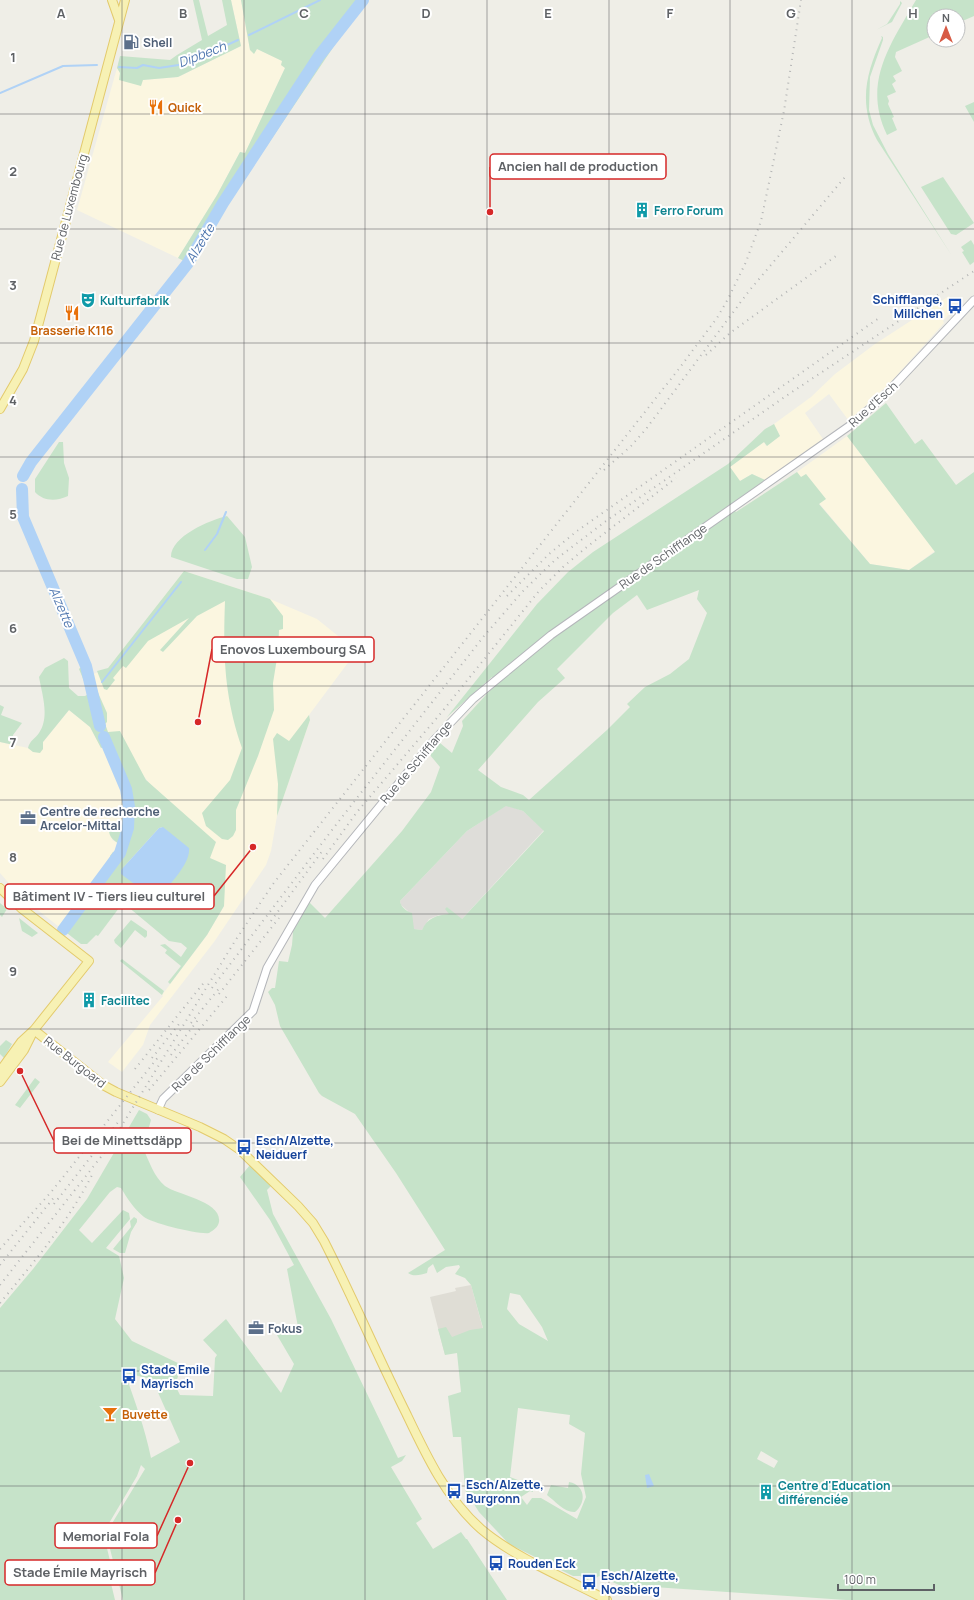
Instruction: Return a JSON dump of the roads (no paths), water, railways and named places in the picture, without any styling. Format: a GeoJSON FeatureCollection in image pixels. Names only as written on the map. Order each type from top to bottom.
{"type":"FeatureCollection","features":[{"type":"Feature","properties":{"kind":"main road"},"geometry":{"type":"LineString","coordinates":[[112,0],[120,21]]}},
{"type":"Feature","properties":{"kind":"main road","name":"Rue de Luxembourg"},"geometry":{"type":"LineString","coordinates":[[0,410],[23,369],[34,342],[125,0]]}},
{"type":"Feature","properties":{"kind":"main road"},"geometry":{"type":"LineString","coordinates":[[0,888],[21,908],[89,961],[0,1071]]}},
{"type":"Feature","properties":{"kind":"main road"},"geometry":{"type":"LineString","coordinates":[[0,1082],[24,1050],[34,1030]]}},
{"type":"Feature","properties":{"kind":"main road","name":"Rue Burgoard"},"geometry":{"type":"LineString","coordinates":[[34,1030],[103,1085],[224,1139],[240,1150],[293,1201],[312,1223],[335,1262],[422,1446],[440,1479],[458,1507],[484,1532],[509,1549],[607,1600]]}},
{"type":"Feature","properties":{"kind":"street","name":"Rue d'Esch"},"geometry":{"type":"LineString","coordinates":[[757,490],[836,436],[882,398],[974,300]]}},
{"type":"Feature","properties":{"kind":"street","name":"Rue de Schifflange"},"geometry":{"type":"LineString","coordinates":[[158,1110],[163,1099],[253,1011],[267,968],[315,885],[457,714],[494,680],[535,647],[647,566],[757,490]]}},
{"type":"Feature","properties":{"kind":"water"},"geometry":{"type":"Polygon","coordinates":[[[163,827],[189,848],[189,854],[183,867],[174,880],[160,896],[153,898],[121,874],[121,870],[159,828],[163,827]]]}},
{"type":"Feature","properties":{"kind":"water"},"geometry":{"type":"Polygon","coordinates":[[[649,1474],[654,1486],[647,1488],[645,1475],[649,1474]]]}},
{"type":"Feature","properties":{"kind":"waterway","name":"Dipbech"},"geometry":{"type":"LineString","coordinates":[[249,35],[320,0]]}},
{"type":"Feature","properties":{"kind":"waterway","name":"Alzette"},"geometry":{"type":"LineString","coordinates":[[23,476],[31,462],[188,263],[223,203],[319,56],[363,0]]}},
{"type":"Feature","properties":{"kind":"waterway","name":"Dipbech"},"geometry":{"type":"LineString","coordinates":[[119,67],[137,68],[143,65],[159,68],[185,64],[238,40]]}},
{"type":"Feature","properties":{"kind":"waterway","name":"Dipbech"},"geometry":{"type":"LineString","coordinates":[[0,93],[63,66],[97,65]]}},
{"type":"Feature","properties":{"kind":"waterway","name":"Alzette"},"geometry":{"type":"LineString","coordinates":[[22,489],[23,517],[86,666],[100,726]]}},
{"type":"Feature","properties":{"kind":"waterway"},"geometry":{"type":"LineString","coordinates":[[205,550],[217,534],[226,512]]}},
{"type":"Feature","properties":{"kind":"waterway"},"geometry":{"type":"LineString","coordinates":[[102,682],[181,582]]}},
{"type":"Feature","properties":{"kind":"waterway","name":"Alzette"},"geometry":{"type":"LineString","coordinates":[[63,930],[120,853],[128,828],[129,807],[126,789],[104,737]]}},
{"type":"Feature","properties":{"kind":"railway"},"geometry":{"type":"LineString","coordinates":[[0,1285],[108,1148],[235,941],[273,884],[678,370],[717,318],[746,262],[761,221],[784,111],[801,0]]}},
{"type":"Feature","properties":{"kind":"railway"},"geometry":{"type":"LineString","coordinates":[[604,470],[631,446],[646,429],[749,291],[845,177]]}},
{"type":"Feature","properties":{"kind":"railway"},"geometry":{"type":"LineString","coordinates":[[706,355],[730,333],[836,256]]}},
{"type":"Feature","properties":{"kind":"railway"},"geometry":{"type":"LineString","coordinates":[[212,988],[335,826],[484,636],[524,590],[555,560],[606,521],[789,394],[974,271]]}},
{"type":"Feature","properties":{"kind":"railway"},"geometry":{"type":"LineString","coordinates":[[507,596],[549,554],[577,531],[879,318]]}},
{"type":"Feature","properties":{"kind":"railway"},"geometry":{"type":"LineString","coordinates":[[323,859],[357,812],[441,713],[539,591],[563,567],[588,546],[676,478]]}},
{"type":"Feature","properties":{"kind":"railway"},"geometry":{"type":"LineString","coordinates":[[271,921],[323,850]]}},
{"type":"Feature","properties":{"kind":"railway"},"geometry":{"type":"LineString","coordinates":[[219,994],[279,918]]}},
{"type":"Feature","properties":{"kind":"railway"},"geometry":{"type":"LineString","coordinates":[[135,1069],[206,980]]}},
{"type":"Feature","properties":{"kind":"railway"},"geometry":{"type":"LineString","coordinates":[[191,1023],[221,986]]}},
{"type":"Feature","properties":{"kind":"railway"},"geometry":{"type":"LineString","coordinates":[[149,1090],[228,995]]}},
{"type":"Feature","properties":{"kind":"railway"},"geometry":{"type":"LineString","coordinates":[[171,1055],[198,1020]]}},
{"type":"Feature","properties":{"kind":"railway"},"geometry":{"type":"LineString","coordinates":[[152,1058],[179,1024]]}},
{"type":"Feature","properties":{"kind":"railway"},"geometry":{"type":"LineString","coordinates":[[0,1249],[52,1191],[159,1056]]}},
{"type":"Feature","properties":{"kind":"railway"},"geometry":{"type":"LineString","coordinates":[[54,1204],[119,1121]]}},
{"type":"Feature","properties":{"kind":"railway"},"geometry":{"type":"LineString","coordinates":[[0,1303],[38,1257],[72,1209],[92,1175]]}},
{"type":"Feature","properties":{"kind":"railway"},"geometry":{"type":"LineString","coordinates":[[0,1265],[55,1196]]}},
{"type":"Feature","properties":{"kind":"place","name":"Shell"},"geometry":{"type":"Point","coordinates":[131,42]}},
{"type":"Feature","properties":{"kind":"place","name":"Quick"},"geometry":{"type":"Point","coordinates":[156,107]}},
{"type":"Feature","properties":{"kind":"place","name":"Ferro Forum"},"geometry":{"type":"Point","coordinates":[642,210]}},
{"type":"Feature","properties":{"kind":"place","name":"Ancien hall de production"},"geometry":{"type":"Point","coordinates":[490,212]}},
{"type":"Feature","properties":{"kind":"place","name":"Kulturfabrik"},"geometry":{"type":"Point","coordinates":[88,300]}},
{"type":"Feature","properties":{"kind":"place","name":"Schifflange, Millchen"},"geometry":{"type":"Point","coordinates":[955,306]}},
{"type":"Feature","properties":{"kind":"place","name":"Brasserie K116"},"geometry":{"type":"Point","coordinates":[72,313]}},
{"type":"Feature","properties":{"kind":"place","name":"Enovos Luxembourg SA"},"geometry":{"type":"Point","coordinates":[198,722]}},
{"type":"Feature","properties":{"kind":"place","name":"Centre de recherche Arcelor-Mittal"},"geometry":{"type":"Point","coordinates":[28,818]}},
{"type":"Feature","properties":{"kind":"place","name":"Bâtiment IV - Tiers lieu culturel"},"geometry":{"type":"Point","coordinates":[253,847]}},
{"type":"Feature","properties":{"kind":"place","name":"Facilitec"},"geometry":{"type":"Point","coordinates":[89,1000]}},
{"type":"Feature","properties":{"kind":"place","name":"Bei de Minettsdäpp"},"geometry":{"type":"Point","coordinates":[20,1071]}},
{"type":"Feature","properties":{"kind":"place","name":"Esch/Alzette, Neiduerf"},"geometry":{"type":"Point","coordinates":[244,1147]}},
{"type":"Feature","properties":{"kind":"place","name":"Fokus"},"geometry":{"type":"Point","coordinates":[256,1328]}},
{"type":"Feature","properties":{"kind":"place","name":"Stade Emile Mayrisch"},"geometry":{"type":"Point","coordinates":[129,1376]}},
{"type":"Feature","properties":{"kind":"place","name":"Buvette"},"geometry":{"type":"Point","coordinates":[110,1414]}},
{"type":"Feature","properties":{"kind":"place","name":"Memorial Fola"},"geometry":{"type":"Point","coordinates":[190,1463]}},
{"type":"Feature","properties":{"kind":"place","name":"Esch/Alzette, Burgronn"},"geometry":{"type":"Point","coordinates":[454,1491]}},
{"type":"Feature","properties":{"kind":"place","name":"Centre d'Education différenciée"},"geometry":{"type":"Point","coordinates":[766,1492]}},
{"type":"Feature","properties":{"kind":"place","name":"Stade Émile Mayrisch"},"geometry":{"type":"Point","coordinates":[178,1520]}},
{"type":"Feature","properties":{"kind":"place","name":"Rouden Eck"},"geometry":{"type":"Point","coordinates":[496,1563]}},
{"type":"Feature","properties":{"kind":"place","name":"Esch/Alzette, Nossbierg"},"geometry":{"type":"Point","coordinates":[589,1582]}}]}
